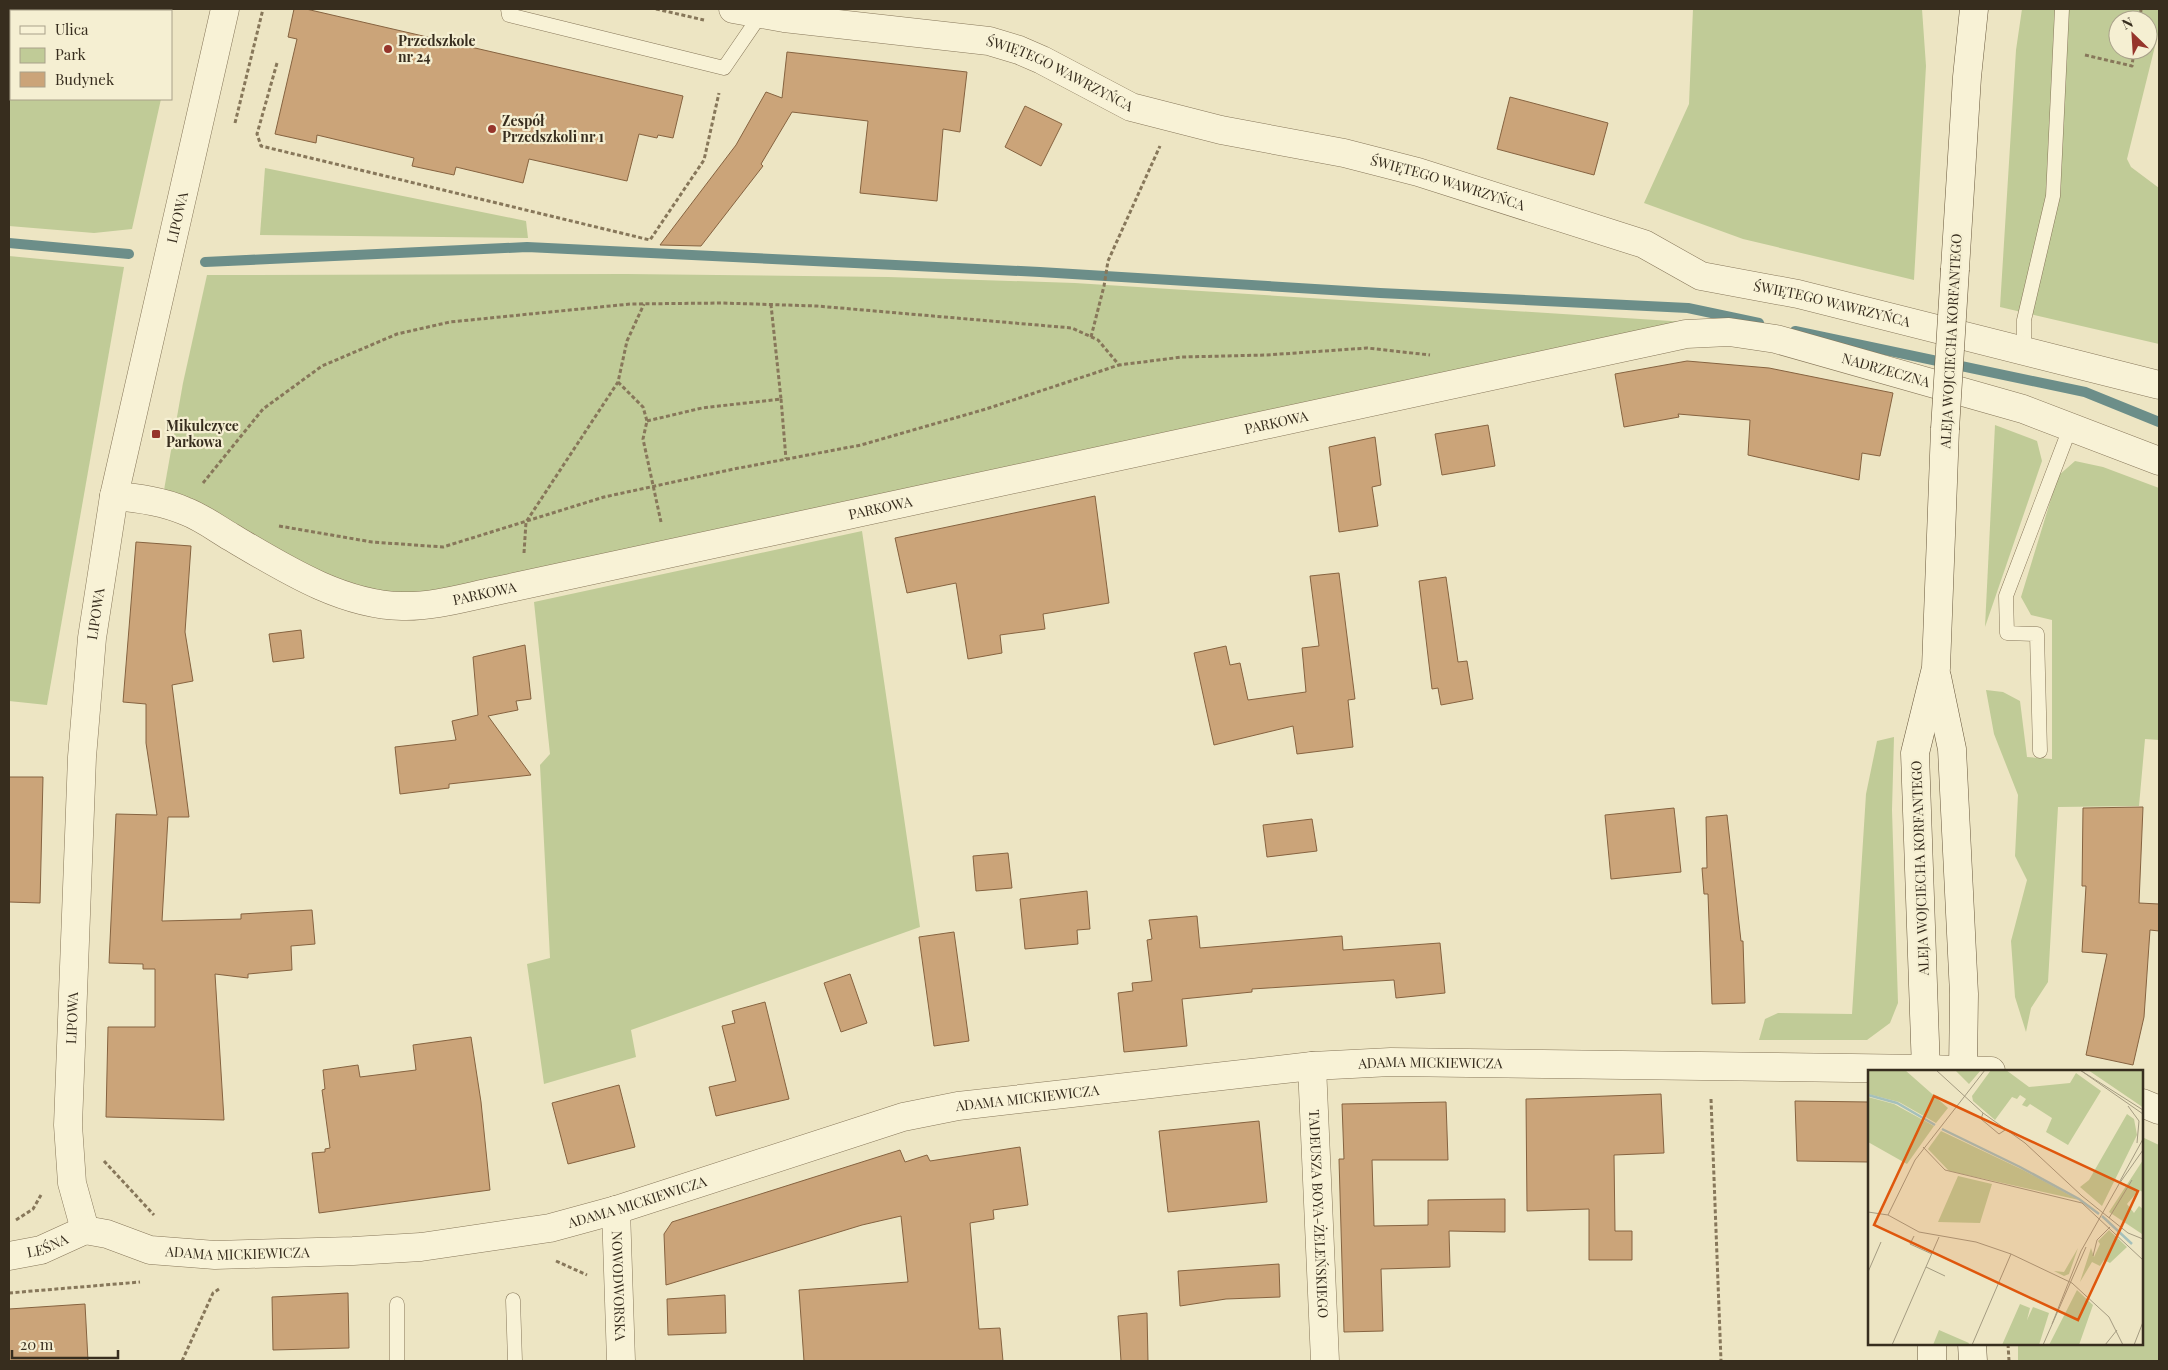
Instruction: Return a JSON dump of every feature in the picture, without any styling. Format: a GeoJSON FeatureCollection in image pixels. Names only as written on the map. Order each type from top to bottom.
{"type":"FeatureCollection","features":[{"type":"Feature","properties":{"kind":"street","name":"LIPOWA"},"geometry":{"type":"LineString","coordinates":[[85,1230],[72,1183],[68,1125],[86,699],[92,638],[114,496],[225,9]]}},
{"type":"Feature","properties":{"kind":"street","name":"ŚWIĘTEGO WAWRZYŃCA"},"geometry":{"type":"LineString","coordinates":[[733,9],[989,41],[1019,50],[1042,60],[1132,107],[1221,130],[1344,153],[1418,172],[1644,244],[1701,276],[1798,294],[2159,384]]}},
{"type":"Feature","properties":{"kind":"street","name":"ALEJA WOJCIECHA KORFANTEGO"},"geometry":{"type":"LineString","coordinates":[[1926,1070],[1915,753],[1936,668],[1945,428],[1973,10]]}},
{"type":"Feature","properties":{"kind":"street","name":"NADRZECZNA"},"geometry":{"type":"LineString","coordinates":[[1663,339],[1686,334],[1729,332],[1776,339],[2023,409],[2159,461]]}},
{"type":"Feature","properties":{"kind":"street","name":"PARKOWA"},"geometry":{"type":"LineString","coordinates":[[114,496],[144,499],[181,509],[294,572],[340,593],[369,602],[402,606],[437,603],[1663,339]]}},
{"type":"Feature","properties":{"kind":"street","name":"ALEJA WOJCIECHA KORFANTEGO"},"geometry":{"type":"LineString","coordinates":[[1936,668],[1952,749],[1964,994],[1963,1070]]}},
{"type":"Feature","properties":{"kind":"street","name":"ADAMA MICKIEWICZA"},"geometry":{"type":"LineString","coordinates":[[85,1230],[107,1234],[150,1250],[215,1255],[353,1252],[421,1247],[550,1228],[616,1210],[903,1117],[958,1106],[1312,1066],[1391,1062],[1963,1070]]}},
{"type":"Feature","properties":{"kind":"street","name":"TADEUSZA BOYA-ŻELEŃSKIEGO"},"geometry":{"type":"LineString","coordinates":[[1312,1066],[1324,1361]]}},
{"type":"Feature","properties":{"kind":"street"},"geometry":{"type":"LineString","coordinates":[[2143,1103],[2159,1110]]}},
{"type":"Feature","properties":{"kind":"street","name":"NOWODWORSKA"},"geometry":{"type":"LineString","coordinates":[[616,1210],[622,1361]]}},
{"type":"Feature","properties":{"kind":"street","name":"LEŚNA"},"geometry":{"type":"LineString","coordinates":[[9,1256],[41,1250],[85,1230]]}},
{"type":"Feature","properties":{"kind":"street"},"geometry":{"type":"LineString","coordinates":[[1932,1345],[1932,1361]]}},
{"type":"Feature","properties":{"kind":"street"},"geometry":{"type":"LineString","coordinates":[[1972,1345],[1972,1361]]}},
{"type":"Feature","properties":{"kind":"lane"},"geometry":{"type":"LineString","coordinates":[[508,9],[508,15],[724,68],[761,14]]}},
{"type":"Feature","properties":{"kind":"lane"},"geometry":{"type":"LineString","coordinates":[[2024,350],[2024,320],[2053,196],[2062,9]]}},
{"type":"Feature","properties":{"kind":"lane"},"geometry":{"type":"LineString","coordinates":[[2040,751],[2037,634],[2007,633],[2006,596],[2070,428]]}},
{"type":"Feature","properties":{"kind":"lane"},"geometry":{"type":"LineString","coordinates":[[513,1300],[515,1361]]}},
{"type":"Feature","properties":{"kind":"lane"},"geometry":{"type":"LineString","coordinates":[[397,1304],[397,1361]]}},
{"type":"Feature","properties":{"kind":"path"},"geometry":{"type":"LineString","coordinates":[[234,124],[263,9]]}},
{"type":"Feature","properties":{"kind":"path"},"geometry":{"type":"LineString","coordinates":[[2060,48],[2132,66],[2133,60]]}},
{"type":"Feature","properties":{"kind":"path"},"geometry":{"type":"LineString","coordinates":[[277,63],[257,134],[262,146],[650,240],[704,160],[724,68]]}},
{"type":"Feature","properties":{"kind":"path"},"geometry":{"type":"LineString","coordinates":[[1091,337],[1104,286],[1108,261],[1172,118]]}},
{"type":"Feature","properties":{"kind":"path"},"geometry":{"type":"LineString","coordinates":[[181,509],[263,409],[322,366],[397,334],[450,322],[644,304],[722,303],[817,306],[1072,328],[1098,340],[1119,365]]}},
{"type":"Feature","properties":{"kind":"path"},"geometry":{"type":"LineString","coordinates":[[522,586],[526,522],[618,382],[628,341],[644,304]]}},
{"type":"Feature","properties":{"kind":"path"},"geometry":{"type":"LineString","coordinates":[[771,304],[786,460]]}},
{"type":"Feature","properties":{"kind":"path"},"geometry":{"type":"LineString","coordinates":[[270,525],[290,526],[372,542],[443,547],[604,497],[861,445],[986,409],[1119,365],[1182,357],[1366,348],[1434,356]]}},
{"type":"Feature","properties":{"kind":"path"},"geometry":{"type":"LineString","coordinates":[[618,382],[643,407],[648,421],[643,440],[655,486]]}},
{"type":"Feature","properties":{"kind":"path"},"geometry":{"type":"LineString","coordinates":[[648,421],[702,408],[781,399]]}},
{"type":"Feature","properties":{"kind":"path"},"geometry":{"type":"LineString","coordinates":[[1710,1066],[1721,1361]]}},
{"type":"Feature","properties":{"kind":"path"},"geometry":{"type":"LineString","coordinates":[[100,1156],[160,1222]]}},
{"type":"Feature","properties":{"kind":"path"},"geometry":{"type":"LineString","coordinates":[[182,1361],[213,1293],[220,1288]]}},
{"type":"Feature","properties":{"kind":"path"},"geometry":{"type":"LineString","coordinates":[[2008,1345],[2009,1361]]}},
{"type":"Feature","properties":{"kind":"green space"},"geometry":{"type":"Polygon","coordinates":[[[9,9],[30,9],[34,10],[10,10],[10,100],[161,100],[132,229],[94,233],[9,226],[9,9]]]}},
{"type":"Feature","properties":{"kind":"green space"},"geometry":{"type":"Polygon","coordinates":[[[1693,9],[1922,9],[1926,66],[1914,280],[1743,239],[1644,203],[1689,104],[1693,9]]]}},
{"type":"Feature","properties":{"kind":"green space"},"geometry":{"type":"Polygon","coordinates":[[[2022,9],[2159,9],[2158,34],[2158,10],[2108,10],[2108,60],[2152,60],[2127,159],[2131,167],[2159,188],[2159,344],[2000,307],[2016,50],[2022,9]]]}},
{"type":"Feature","properties":{"kind":"green space"},"geometry":{"type":"Polygon","coordinates":[[[265,168],[526,221],[528,238],[260,235],[265,168]]]}},
{"type":"Feature","properties":{"kind":"green space"},"geometry":{"type":"Polygon","coordinates":[[[9,256],[124,267],[47,705],[9,701],[9,256]]]}},
{"type":"Feature","properties":{"kind":"green space"},"geometry":{"type":"Polygon","coordinates":[[[626,274],[888,277],[1075,283],[1687,322],[433,593],[398,595],[370,591],[317,570],[164,490],[183,383],[207,275],[626,274]]]}},
{"type":"Feature","properties":{"kind":"green space"},"geometry":{"type":"Polygon","coordinates":[[[1995,425],[2037,441],[2042,461],[1985,627],[1995,425]]]}},
{"type":"Feature","properties":{"kind":"green space"},"geometry":{"type":"Polygon","coordinates":[[[2075,461],[2103,467],[2159,488],[2159,740],[2145,739],[2139,806],[2058,807],[2048,982],[2031,1008],[2026,1032],[2015,997],[2011,941],[2027,880],[2015,856],[2018,795],[1994,734],[1986,690],[2003,692],[2020,701],[2027,757],[2052,759],[2052,620],[2031,615],[2021,597],[2058,476],[2075,461]]]}},
{"type":"Feature","properties":{"kind":"green space"},"geometry":{"type":"Polygon","coordinates":[[[862,531],[920,927],[631,1030],[636,1057],[544,1084],[527,964],[550,958],[540,765],[550,754],[534,602],[862,531]]]}},
{"type":"Feature","properties":{"kind":"green space"},"geometry":{"type":"Polygon","coordinates":[[[1894,737],[1892,810],[1898,1003],[1890,1023],[1867,1040],[1759,1040],[1765,1019],[1778,1013],[1852,1014],[1866,794],[1877,741],[1894,737]]]}},
{"type":"Feature","properties":{"kind":"green space"},"geometry":{"type":"Polygon","coordinates":[[[2143,1137],[2159,1145],[2159,1361],[2018,1361],[2018,1345],[2143,1345],[2143,1137]]]}},
{"type":"Feature","properties":{"kind":"building"},"geometry":{"type":"Polygon","coordinates":[[[294,9],[306,9],[683,96],[673,138],[658,135],[657,138],[639,134],[627,181],[529,159],[523,183],[456,167],[454,175],[412,166],[414,158],[317,135],[316,143],[275,134],[297,39],[288,37],[294,9]]]}},
{"type":"Feature","properties":{"kind":"building"},"geometry":{"type":"Polygon","coordinates":[[[787,52],[967,72],[960,132],[943,129],[937,201],[860,193],[868,121],[792,112],[761,164],[763,166],[701,246],[660,245],[736,145],[766,92],[782,98],[787,52]]]}},
{"type":"Feature","properties":{"kind":"building"},"geometry":{"type":"Polygon","coordinates":[[[1510,97],[1608,123],[1594,175],[1497,149],[1510,97]]]}},
{"type":"Feature","properties":{"kind":"building"},"geometry":{"type":"Polygon","coordinates":[[[1025,106],[1062,124],[1041,166],[1005,147],[1025,106]]]}},
{"type":"Feature","properties":{"kind":"building"},"geometry":{"type":"Polygon","coordinates":[[[1687,361],[1769,368],[1893,393],[1880,456],[1862,453],[1859,480],[1748,455],[1750,420],[1678,414],[1679,417],[1624,427],[1615,374],[1687,361]]]}},
{"type":"Feature","properties":{"kind":"building"},"geometry":{"type":"Polygon","coordinates":[[[1488,425],[1495,466],[1442,475],[1435,434],[1488,425]]]}},
{"type":"Feature","properties":{"kind":"building"},"geometry":{"type":"Polygon","coordinates":[[[1375,437],[1381,485],[1372,487],[1378,526],[1339,532],[1329,447],[1375,437]]]}},
{"type":"Feature","properties":{"kind":"building"},"geometry":{"type":"Polygon","coordinates":[[[1095,496],[1109,603],[1043,614],[1045,629],[1000,635],[1002,653],[968,659],[956,583],[907,593],[895,538],[1095,496]]]}},
{"type":"Feature","properties":{"kind":"building"},"geometry":{"type":"Polygon","coordinates":[[[136,542],[191,546],[185,632],[193,681],[172,685],[189,817],[168,817],[162,921],[241,919],[241,914],[312,910],[315,944],[291,946],[292,970],[248,974],[248,978],[215,974],[224,1120],[106,1117],[108,1027],[155,1027],[155,969],[143,969],[143,964],[109,963],[116,814],[157,815],[146,743],[146,704],[123,702],[136,542]]]}},
{"type":"Feature","properties":{"kind":"building"},"geometry":{"type":"Polygon","coordinates":[[[1339,573],[1355,699],[1348,700],[1353,747],[1297,754],[1293,726],[1214,745],[1194,653],[1226,646],[1230,665],[1240,663],[1248,700],[1306,692],[1302,648],[1319,646],[1310,576],[1339,573]]]}},
{"type":"Feature","properties":{"kind":"building"},"geometry":{"type":"Polygon","coordinates":[[[1446,577],[1458,662],[1467,661],[1473,699],[1441,705],[1438,688],[1432,689],[1419,581],[1446,577]]]}},
{"type":"Feature","properties":{"kind":"building"},"geometry":{"type":"Polygon","coordinates":[[[301,630],[304,658],[273,662],[269,634],[301,630]]]}},
{"type":"Feature","properties":{"kind":"building"},"geometry":{"type":"Polygon","coordinates":[[[525,645],[531,699],[516,701],[518,710],[488,716],[531,775],[449,784],[449,788],[400,794],[395,747],[456,740],[452,721],[478,715],[473,657],[525,645]]]}},
{"type":"Feature","properties":{"kind":"building"},"geometry":{"type":"Polygon","coordinates":[[[9,777],[43,777],[40,903],[9,902],[9,777]]]}},
{"type":"Feature","properties":{"kind":"building"},"geometry":{"type":"Polygon","coordinates":[[[2143,807],[2139,903],[2159,904],[2159,931],[2150,930],[2144,1017],[2133,1065],[2086,1055],[2107,954],[2082,952],[2086,886],[2082,886],[2083,808],[2143,807]]]}},
{"type":"Feature","properties":{"kind":"building"},"geometry":{"type":"Polygon","coordinates":[[[1674,808],[1681,872],[1611,879],[1605,815],[1674,808]]]}},
{"type":"Feature","properties":{"kind":"building"},"geometry":{"type":"Polygon","coordinates":[[[1727,815],[1741,941],[1743,941],[1745,1003],[1712,1004],[1708,894],[1704,894],[1702,868],[1707,868],[1706,817],[1727,815]]]}},
{"type":"Feature","properties":{"kind":"building"},"geometry":{"type":"Polygon","coordinates":[[[1312,819],[1317,851],[1267,857],[1263,825],[1312,819]]]}},
{"type":"Feature","properties":{"kind":"building"},"geometry":{"type":"Polygon","coordinates":[[[1008,853],[1012,888],[976,891],[973,856],[1008,853]]]}},
{"type":"Feature","properties":{"kind":"building"},"geometry":{"type":"Polygon","coordinates":[[[1087,891],[1090,929],[1077,930],[1078,944],[1025,949],[1020,899],[1087,891]]]}},
{"type":"Feature","properties":{"kind":"building"},"geometry":{"type":"Polygon","coordinates":[[[1197,916],[1200,948],[1342,936],[1343,950],[1440,943],[1445,993],[1396,998],[1394,980],[1252,989],[1252,992],[1182,999],[1187,1046],[1124,1052],[1118,993],[1133,991],[1132,983],[1152,981],[1147,940],[1152,939],[1149,920],[1197,916]]]}},
{"type":"Feature","properties":{"kind":"building"},"geometry":{"type":"Polygon","coordinates":[[[954,932],[969,1041],[934,1046],[919,937],[954,932]]]}},
{"type":"Feature","properties":{"kind":"building"},"geometry":{"type":"Polygon","coordinates":[[[850,974],[867,1023],[841,1032],[824,983],[850,974]]]}},
{"type":"Feature","properties":{"kind":"building"},"geometry":{"type":"Polygon","coordinates":[[[765,1002],[789,1099],[716,1116],[709,1087],[736,1081],[722,1026],[735,1023],[732,1011],[765,1002]]]}},
{"type":"Feature","properties":{"kind":"building"},"geometry":{"type":"Polygon","coordinates":[[[471,1037],[481,1102],[490,1190],[319,1213],[312,1153],[325,1152],[325,1149],[330,1148],[322,1090],[325,1089],[323,1070],[358,1065],[360,1077],[416,1070],[413,1045],[471,1037]]]}},
{"type":"Feature","properties":{"kind":"building"},"geometry":{"type":"Polygon","coordinates":[[[619,1085],[635,1147],[568,1164],[552,1103],[619,1085]]]}},
{"type":"Feature","properties":{"kind":"building"},"geometry":{"type":"Polygon","coordinates":[[[1661,1094],[1664,1153],[1614,1155],[1615,1231],[1632,1231],[1632,1260],[1589,1260],[1589,1209],[1527,1211],[1526,1099],[1661,1094]]]}},
{"type":"Feature","properties":{"kind":"building"},"geometry":{"type":"Polygon","coordinates":[[[1795,1101],[1868,1102],[1868,1162],[1797,1161],[1795,1101]]]}},
{"type":"Feature","properties":{"kind":"building"},"geometry":{"type":"Polygon","coordinates":[[[1446,1102],[1448,1160],[1372,1160],[1374,1226],[1428,1225],[1428,1200],[1505,1199],[1505,1232],[1449,1231],[1450,1267],[1381,1269],[1383,1331],[1344,1332],[1339,1159],[1344,1159],[1342,1104],[1446,1102]]]}},
{"type":"Feature","properties":{"kind":"building"},"geometry":{"type":"Polygon","coordinates":[[[1259,1121],[1267,1202],[1168,1212],[1159,1131],[1259,1121]]]}},
{"type":"Feature","properties":{"kind":"building"},"geometry":{"type":"Polygon","coordinates":[[[1020,1147],[1028,1205],[993,1210],[994,1219],[970,1223],[979,1329],[1000,1328],[1003,1361],[804,1361],[799,1290],[908,1282],[901,1216],[862,1225],[666,1285],[664,1234],[672,1222],[900,1150],[905,1162],[927,1155],[930,1161],[1020,1147]]]}},
{"type":"Feature","properties":{"kind":"building"},"geometry":{"type":"Polygon","coordinates":[[[1279,1264],[1280,1297],[1226,1299],[1180,1306],[1178,1271],[1279,1264]]]}},
{"type":"Feature","properties":{"kind":"building"},"geometry":{"type":"Polygon","coordinates":[[[348,1293],[349,1348],[273,1350],[272,1297],[348,1293]]]}},
{"type":"Feature","properties":{"kind":"building"},"geometry":{"type":"Polygon","coordinates":[[[725,1295],[726,1333],[668,1335],[667,1299],[725,1295]]]}},
{"type":"Feature","properties":{"kind":"building"},"geometry":{"type":"Polygon","coordinates":[[[85,1304],[88,1361],[9,1361],[9,1309],[85,1304]]]}},
{"type":"Feature","properties":{"kind":"building"},"geometry":{"type":"Polygon","coordinates":[[[1147,1313],[1148,1361],[1121,1361],[1118,1316],[1147,1313]]]}},
{"type":"Feature","properties":{"kind":"waterway"},"geometry":{"type":"LineString","coordinates":[[9,243],[129,254]]}},
{"type":"Feature","properties":{"kind":"waterway"},"geometry":{"type":"LineString","coordinates":[[205,262],[527,247],[1040,272],[1380,293],[1688,308],[1759,323]]}},
{"type":"Feature","properties":{"kind":"waterway"},"geometry":{"type":"LineString","coordinates":[[1795,331],[2085,392],[2159,422]]}},
{"type":"Feature","properties":{"kind":"place","name":"Przedszkole nr 24"},"geometry":{"type":"Point","coordinates":[388,49]}},
{"type":"Feature","properties":{"kind":"place","name":"Zespół Przedszkoli nr 1"},"geometry":{"type":"Point","coordinates":[492,129]}},
{"type":"Feature","properties":{"kind":"place","name":"Mikulczyce Parkowa"},"geometry":{"type":"Point","coordinates":[156,434]}}]}
